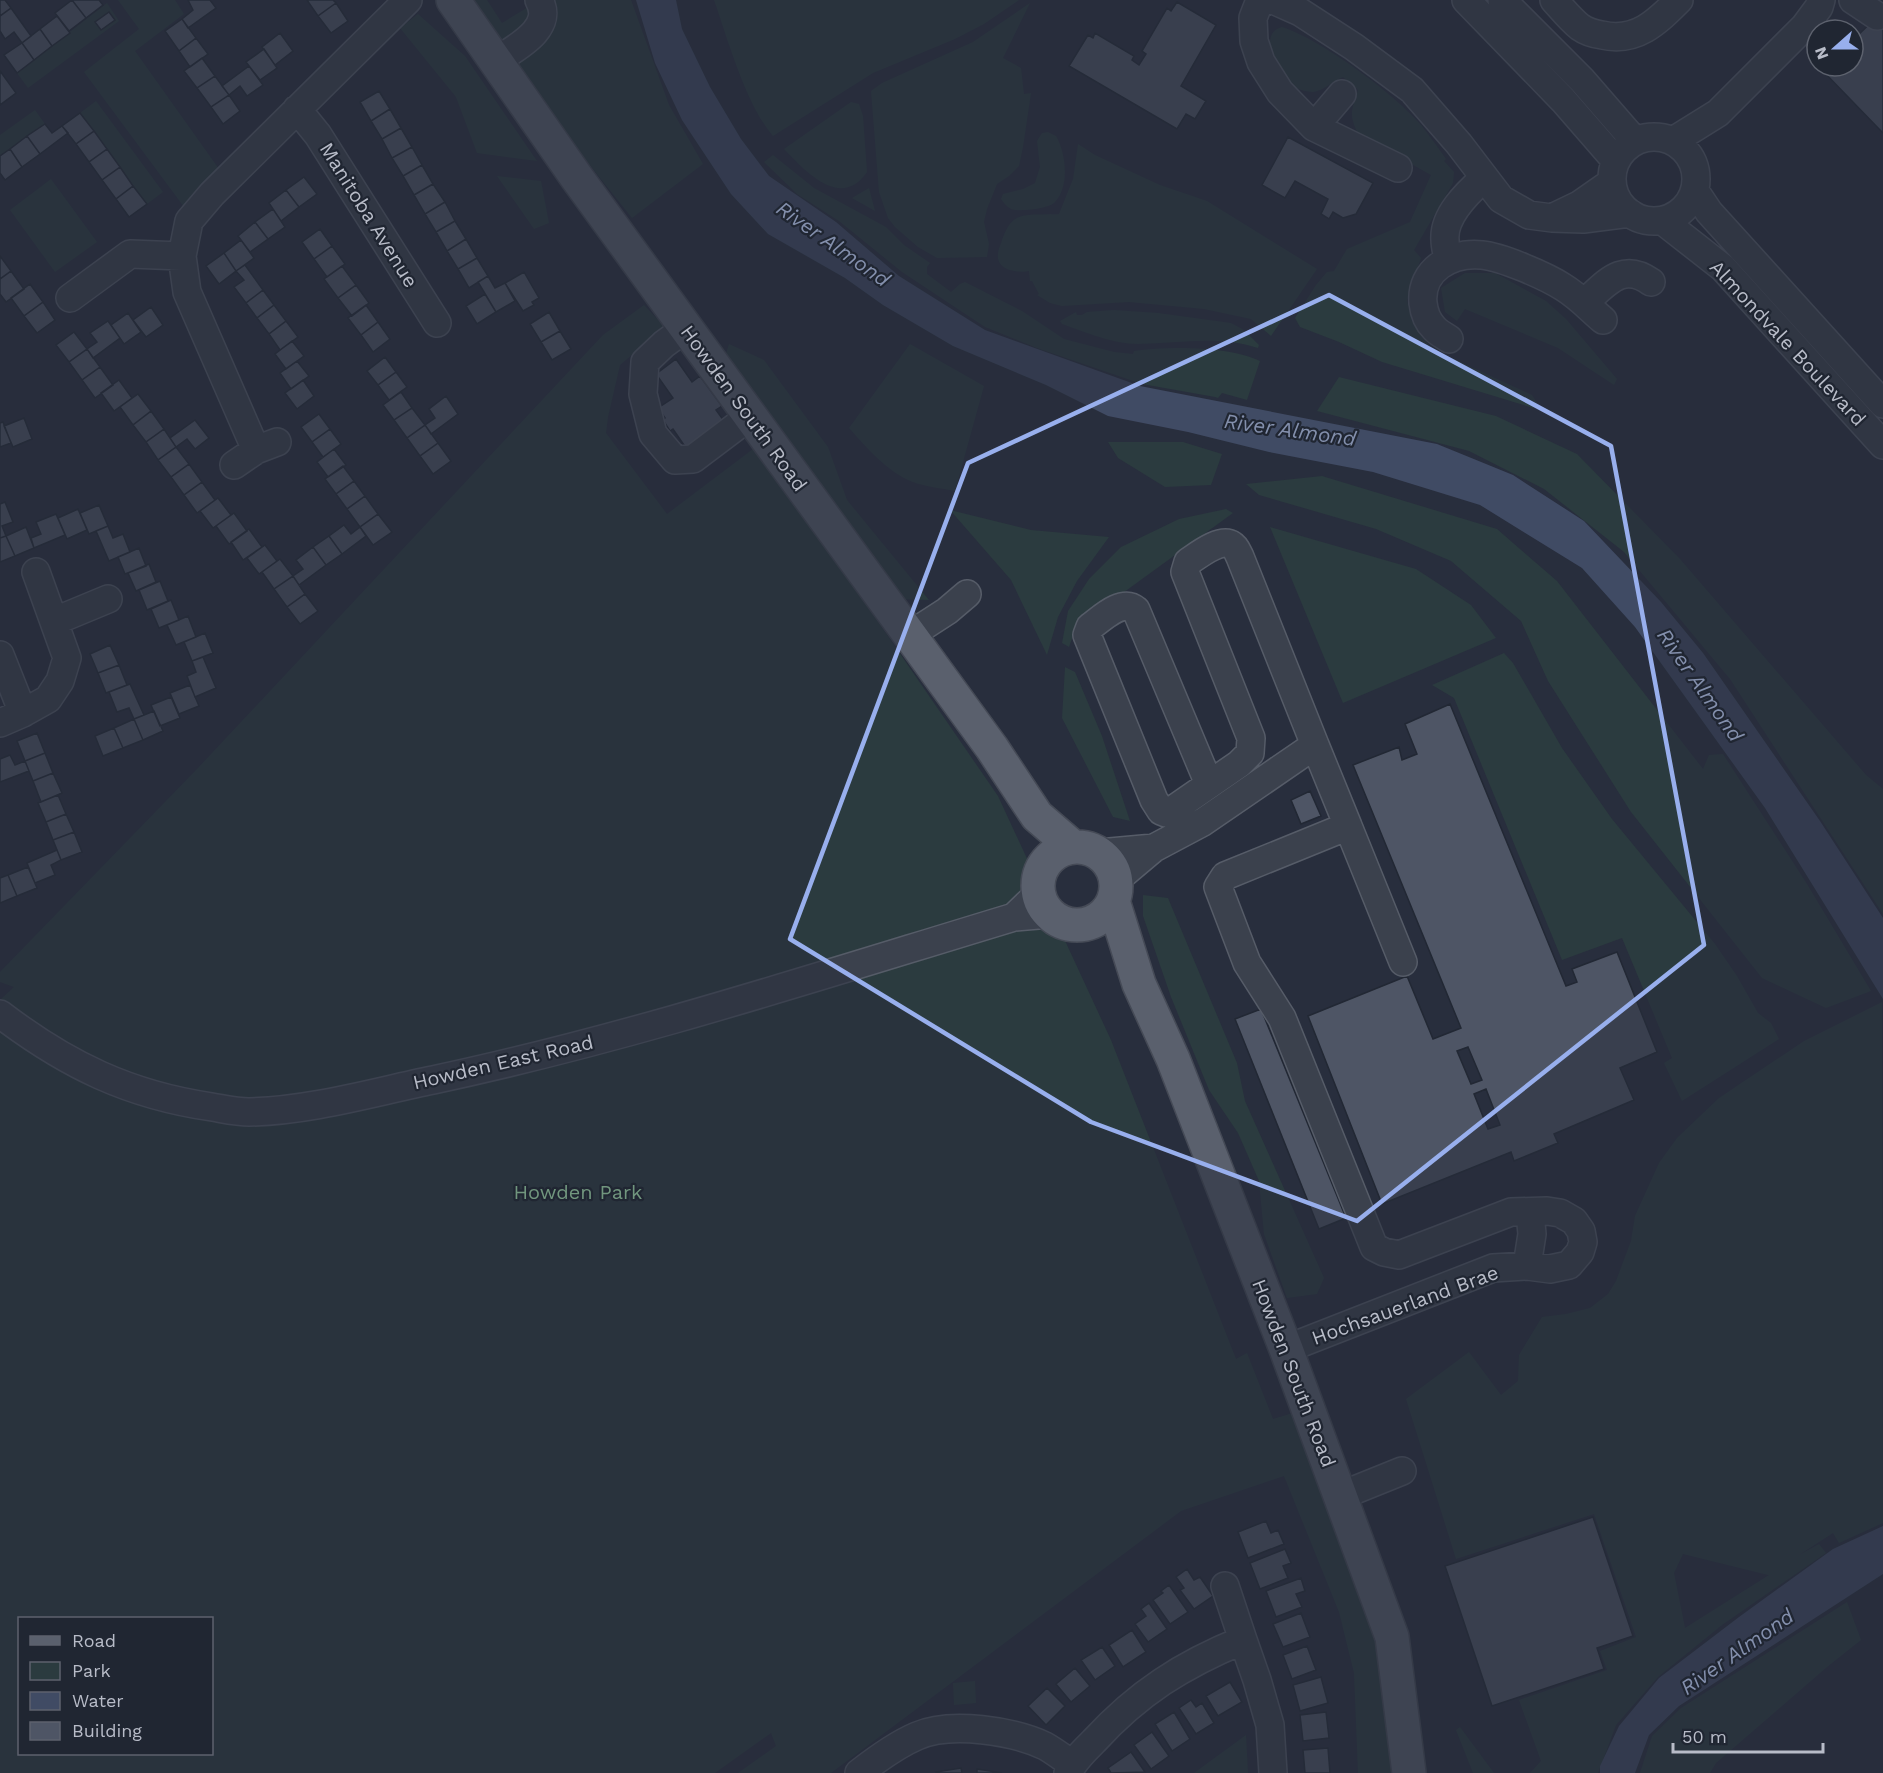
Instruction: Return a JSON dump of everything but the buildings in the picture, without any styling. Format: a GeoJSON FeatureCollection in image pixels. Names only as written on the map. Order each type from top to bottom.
{"type":"FeatureCollection","features":[{"type":"Feature","properties":{"kind":"main road","name":"Howden South Road"},"geometry":{"type":"LineString","coordinates":[[453,0],[577,178],[992,748],[1037,816],[1061,874],[1113,870],[1115,891],[1139,984],[1173,1059],[1286,1349],[1392,1638],[1409,1773]]}},
{"type":"Feature","properties":{"kind":"main road"},"geometry":{"type":"LineString","coordinates":[[1061,874],[1068,924],[1088,924],[1098,919],[1107,911],[1115,891]]}},
{"type":"Feature","properties":{"kind":"main road","name":"Howden South Road"},"geometry":{"type":"LineString","coordinates":[[1088,924],[1139,984]]}},
{"type":"Feature","properties":{"kind":"street"},"geometry":{"type":"LineString","coordinates":[[234,465],[266,446],[187,292],[182,256],[189,222],[212,194],[408,0]]}},
{"type":"Feature","properties":{"kind":"street"},"geometry":{"type":"LineString","coordinates":[[496,61],[535,32],[543,20],[539,0]]}},
{"type":"Feature","properties":{"kind":"street"},"geometry":{"type":"LineString","coordinates":[[1260,0],[1253,18],[1254,41],[1261,62],[1280,92],[1314,127],[1398,168]]}},
{"type":"Feature","properties":{"kind":"street"},"geometry":{"type":"LineString","coordinates":[[1273,0],[1300,12],[1354,46],[1413,90],[1501,198],[1529,215],[1583,219],[1630,213]]}},
{"type":"Feature","properties":{"kind":"street"},"geometry":{"type":"LineString","coordinates":[[1466,0],[1563,100],[1614,171]]}},
{"type":"Feature","properties":{"kind":"street"},"geometry":{"type":"LineString","coordinates":[[1502,0],[1582,80],[1635,141]]}},
{"type":"Feature","properties":{"kind":"street"},"geometry":{"type":"LineString","coordinates":[[1554,0],[1580,27],[1590,32],[1618,38],[1634,36],[1653,25],[1679,0]]}},
{"type":"Feature","properties":{"kind":"street"},"geometry":{"type":"LineString","coordinates":[[1682,150],[1805,26],[1821,0]]}},
{"type":"Feature","properties":{"kind":"street"},"geometry":{"type":"LineString","coordinates":[[1853,0],[1877,16]]}},
{"type":"Feature","properties":{"kind":"street"},"geometry":{"type":"LineString","coordinates":[[1314,127],[1342,94]]}},
{"type":"Feature","properties":{"kind":"street","name":"Manitoba Avenue"},"geometry":{"type":"LineString","coordinates":[[297,109],[318,135],[437,323]]}},
{"type":"Feature","properties":{"kind":"street"},"geometry":{"type":"LineString","coordinates":[[1648,137],[1661,137],[1682,150],[1695,168],[1697,179],[1695,190],[1688,204],[1677,215],[1663,221],[1651,221],[1640,219],[1621,205],[1615,194],[1614,171],[1621,153],[1635,141],[1648,137]]}},
{"type":"Feature","properties":{"kind":"street"},"geometry":{"type":"LineString","coordinates":[[1552,218],[1579,205],[1614,171]]}},
{"type":"Feature","properties":{"kind":"street"},"geometry":{"type":"LineString","coordinates":[[1448,259],[1444,238],[1448,223],[1471,189],[1484,178]]}},
{"type":"Feature","properties":{"kind":"street","name":"Almondvale Boulevard"},"geometry":{"type":"LineString","coordinates":[[1695,190],[1709,212],[1883,403]]}},
{"type":"Feature","properties":{"kind":"street","name":"Almondvale Boulevard"},"geometry":{"type":"LineString","coordinates":[[1663,221],[1723,268],[1883,445]]}},
{"type":"Feature","properties":{"kind":"street"},"geometry":{"type":"LineString","coordinates":[[70,298],[106,281],[130,254],[182,256]]}},
{"type":"Feature","properties":{"kind":"street"},"geometry":{"type":"LineString","coordinates":[[1449,339],[1434,329],[1424,313],[1423,295],[1429,276],[1437,266],[1448,259],[1480,254],[1503,259],[1562,286],[1593,311],[1609,281],[1621,274],[1630,272],[1651,282]]}},
{"type":"Feature","properties":{"kind":"street"},"geometry":{"type":"LineString","coordinates":[[686,328],[663,344],[645,362],[643,394],[652,434],[675,460],[693,459],[750,416]]}},
{"type":"Feature","properties":{"kind":"street"},"geometry":{"type":"LineString","coordinates":[[1209,784],[1136,610],[1126,605],[1116,609],[1090,627],[1088,635],[1154,800],[1161,811],[1166,813],[1171,811],[1247,758],[1252,745],[1185,572],[1188,562],[1218,544],[1230,543],[1240,557],[1403,962]]}},
{"type":"Feature","properties":{"kind":"street"},"geometry":{"type":"LineString","coordinates":[[0,655],[12,718],[48,699],[60,681],[67,658],[36,572]]}},
{"type":"Feature","properties":{"kind":"street"},"geometry":{"type":"LineString","coordinates":[[910,635],[947,611],[967,594]]}},
{"type":"Feature","properties":{"kind":"street"},"geometry":{"type":"LineString","coordinates":[[55,621],[108,599]]}},
{"type":"Feature","properties":{"kind":"street"},"geometry":{"type":"LineString","coordinates":[[1115,891],[1154,848],[1203,822],[1315,745]]}},
{"type":"Feature","properties":{"kind":"street"},"geometry":{"type":"LineString","coordinates":[[1348,826],[1225,876],[1218,887],[1247,963],[1282,1018],[1374,1247],[1399,1255],[1492,1218],[1511,1212],[1530,1213]]}},
{"type":"Feature","properties":{"kind":"street","name":"Howden East Road"},"geometry":{"type":"LineString","coordinates":[[0,1014],[72,1064],[128,1088],[190,1104],[248,1112],[311,1106],[503,1065],[651,1026],[1014,917],[1061,874],[1154,848]]}},
{"type":"Feature","properties":{"kind":"street","name":"Hochsauerland Brae"},"geometry":{"type":"LineString","coordinates":[[1286,1349],[1493,1269],[1527,1266],[1550,1269],[1569,1265],[1580,1252],[1583,1242],[1581,1231],[1574,1221],[1560,1213],[1547,1211],[1530,1213],[1532,1234],[1527,1266]]}},
{"type":"Feature","properties":{"kind":"street"},"geometry":{"type":"LineString","coordinates":[[1340,1496],[1402,1472]]}},
{"type":"Feature","properties":{"kind":"street"},"geometry":{"type":"LineString","coordinates":[[1225,1586],[1270,1725],[1273,1773]]}},
{"type":"Feature","properties":{"kind":"street"},"geometry":{"type":"LineString","coordinates":[[859,1773],[889,1751],[920,1734],[955,1729],[1012,1734],[1046,1747],[1070,1768],[1110,1723],[1141,1695],[1177,1671],[1242,1640]]}},
{"type":"Feature","properties":{"kind":"highlighted area"},"geometry":{"type":"Polygon","coordinates":[[[1329,295],[1611,446],[1704,945],[1357,1221],[1091,1122],[790,939],[968,463],[1329,295]]]}},
{"type":"Feature","properties":{"kind":"green space"},"geometry":{"type":"Polygon","coordinates":[[[118,0],[175,0],[184,14],[135,51],[219,169],[184,207],[84,72],[139,29],[118,0]]]}},
{"type":"Feature","properties":{"kind":"green space"},"geometry":{"type":"Polygon","coordinates":[[[463,0],[487,0],[502,23],[535,3],[532,25],[499,52],[463,0]]]}},
{"type":"Feature","properties":{"kind":"green space"},"geometry":{"type":"Polygon","coordinates":[[[549,0],[631,0],[669,105],[703,164],[632,218],[508,63],[549,0]]]}},
{"type":"Feature","properties":{"kind":"green space"},"geometry":{"type":"Polygon","coordinates":[[[714,0],[1019,0],[984,24],[955,39],[873,73],[773,136],[763,123],[746,90],[714,0]]]}},
{"type":"Feature","properties":{"kind":"green space"},"geometry":{"type":"Polygon","coordinates":[[[107,3],[119,21],[28,88],[17,73],[107,3]]]}},
{"type":"Feature","properties":{"kind":"green space"},"geometry":{"type":"Polygon","coordinates":[[[1030,3],[1003,58],[1021,68],[1024,94],[1031,93],[1019,166],[997,184],[987,209],[984,222],[989,244],[987,257],[937,258],[918,247],[888,218],[879,192],[871,91],[882,83],[973,42],[1030,3]]]}},
{"type":"Feature","properties":{"kind":"green space"},"geometry":{"type":"Polygon","coordinates":[[[418,14],[465,56],[537,161],[477,153],[456,97],[400,28],[418,14]]]}},
{"type":"Feature","properties":{"kind":"green space"},"geometry":{"type":"Polygon","coordinates":[[[1282,27],[1298,33],[1336,55],[1394,98],[1421,125],[1446,159],[1444,161],[1454,172],[1453,183],[1414,250],[1421,258],[1407,300],[1412,321],[1429,345],[1443,354],[1532,395],[1537,403],[1533,408],[1382,362],[1300,327],[1295,318],[1327,272],[1334,271],[1347,249],[1410,222],[1431,175],[1358,134],[1352,112],[1358,90],[1343,77],[1313,92],[1299,89],[1287,82],[1274,61],[1270,44],[1271,36],[1282,27]]]}},
{"type":"Feature","properties":{"kind":"green space"},"geometry":{"type":"Polygon","coordinates":[[[96,101],[163,192],[147,204],[80,113],[96,101]]]}},
{"type":"Feature","properties":{"kind":"green space"},"geometry":{"type":"Polygon","coordinates":[[[851,102],[859,104],[863,116],[867,172],[857,183],[846,188],[835,187],[813,176],[784,149],[851,102]]]}},
{"type":"Feature","properties":{"kind":"green space"},"geometry":{"type":"Polygon","coordinates":[[[35,110],[45,124],[0,156],[0,135],[35,110]]]}},
{"type":"Feature","properties":{"kind":"green space"},"geometry":{"type":"Polygon","coordinates":[[[1048,132],[1056,136],[1064,160],[1065,179],[1060,195],[1055,202],[1041,208],[1011,209],[1001,199],[1003,194],[1035,183],[1040,167],[1037,141],[1042,133],[1048,132]]]}},
{"type":"Feature","properties":{"kind":"green space"},"geometry":{"type":"Polygon","coordinates":[[[1078,144],[1095,155],[1160,185],[1207,201],[1317,269],[1271,336],[1251,319],[1204,309],[1129,302],[1062,306],[1050,303],[1037,295],[1039,294],[1030,281],[1029,271],[1009,270],[1000,264],[999,249],[1006,231],[1014,220],[1026,215],[1059,214],[1073,179],[1078,144]]]}},
{"type":"Feature","properties":{"kind":"green space"},"geometry":{"type":"Polygon","coordinates":[[[773,155],[814,188],[886,227],[904,245],[930,263],[927,267],[927,274],[951,292],[965,282],[1022,311],[1064,339],[1114,352],[1133,354],[1134,351],[1148,349],[1198,348],[1232,352],[1260,361],[1247,400],[1222,393],[1218,398],[1142,384],[1037,348],[985,327],[902,272],[839,221],[797,194],[764,162],[773,155]]]}},
{"type":"Feature","properties":{"kind":"green space"},"geometry":{"type":"Polygon","coordinates":[[[497,176],[541,181],[549,223],[534,229],[497,176]]]}},
{"type":"Feature","properties":{"kind":"green space"},"geometry":{"type":"Polygon","coordinates":[[[51,179],[97,242],[55,272],[10,210],[51,179]]]}},
{"type":"Feature","properties":{"kind":"green space"},"geometry":{"type":"Polygon","coordinates":[[[869,188],[875,211],[852,198],[869,188]]]}},
{"type":"Feature","properties":{"kind":"green space"},"geometry":{"type":"Polygon","coordinates":[[[1465,273],[1495,273],[1546,301],[1566,319],[1617,379],[1614,385],[1558,348],[1465,309],[1457,321],[1445,312],[1441,288],[1465,273]]]}},
{"type":"Feature","properties":{"kind":"green space","name":"Howden Park"},"geometry":{"type":"Polygon","coordinates":[[[644,305],[665,327],[620,365],[606,433],[667,514],[757,446],[998,796],[1111,1040],[1236,1359],[1247,1353],[1273,1419],[1293,1413],[1347,1552],[1374,1637],[1384,1687],[1392,1773],[1358,1773],[1354,1673],[1339,1612],[1284,1476],[1181,1511],[831,1773],[738,1773],[776,1746],[771,1733],[715,1773],[0,1773],[0,1000],[14,987],[0,982],[0,972],[198,768],[603,335],[644,305]]]}},
{"type":"Feature","properties":{"kind":"green space"},"geometry":{"type":"Polygon","coordinates":[[[1114,310],[1158,313],[1231,323],[1244,330],[1259,345],[1258,348],[1214,341],[1128,343],[1090,334],[1062,324],[1060,321],[1076,312],[1077,315],[1082,315],[1087,312],[1114,310]]]}},
{"type":"Feature","properties":{"kind":"green space"},"geometry":{"type":"Polygon","coordinates":[[[729,344],[764,360],[828,447],[847,500],[929,600],[896,599],[724,360],[729,344]]]}},
{"type":"Feature","properties":{"kind":"green space"},"geometry":{"type":"Polygon","coordinates":[[[910,344],[984,386],[955,491],[923,485],[904,478],[878,459],[849,428],[910,344]]]}},
{"type":"Feature","properties":{"kind":"green space"},"geometry":{"type":"Polygon","coordinates":[[[1339,377],[1496,416],[1577,454],[1680,559],[1866,775],[1883,789],[1883,914],[1730,679],[1624,552],[1544,489],[1469,451],[1317,411],[1339,377]]]}},
{"type":"Feature","properties":{"kind":"green space"},"geometry":{"type":"Polygon","coordinates":[[[1108,442],[1183,442],[1222,454],[1211,485],[1165,487],[1118,458],[1108,442]]]}},
{"type":"Feature","properties":{"kind":"green space"},"geometry":{"type":"Polygon","coordinates":[[[1322,476],[1497,529],[1557,581],[1703,769],[1709,755],[1723,754],[1807,884],[1871,991],[1826,1008],[1762,978],[1631,812],[1548,681],[1521,621],[1451,561],[1376,529],[1259,495],[1246,484],[1322,476]]]}},
{"type":"Feature","properties":{"kind":"green space"},"geometry":{"type":"Polygon","coordinates":[[[1226,509],[1233,513],[1076,627],[1069,647],[1062,643],[1068,611],[1089,579],[1121,547],[1179,519],[1226,509]]]}},
{"type":"Feature","properties":{"kind":"green space"},"geometry":{"type":"Polygon","coordinates":[[[950,510],[1031,530],[1109,537],[1077,581],[1058,617],[1047,655],[1011,580],[950,510]]]}},
{"type":"Feature","properties":{"kind":"green space"},"geometry":{"type":"Polygon","coordinates":[[[1270,527],[1416,569],[1471,605],[1496,638],[1343,703],[1270,527]]]}},
{"type":"Feature","properties":{"kind":"green space"},"geometry":{"type":"Polygon","coordinates":[[[1504,653],[1513,663],[1562,748],[1612,819],[1715,944],[1758,1013],[1771,1023],[1779,1039],[1682,1101],[1664,1063],[1672,1058],[1622,938],[1562,960],[1454,698],[1432,685],[1504,653]]]}},
{"type":"Feature","properties":{"kind":"green space"},"geometry":{"type":"Polygon","coordinates":[[[1065,667],[1075,672],[1102,736],[1130,821],[1113,817],[1062,718],[1065,667]]]}},
{"type":"Feature","properties":{"kind":"green space"},"geometry":{"type":"Polygon","coordinates":[[[1143,895],[1168,898],[1237,1063],[1245,1101],[1324,1278],[1317,1294],[1287,1298],[1264,1234],[1259,1181],[1238,1133],[1209,1090],[1171,997],[1143,916],[1143,895]]]}},
{"type":"Feature","properties":{"kind":"green space"},"geometry":{"type":"Polygon","coordinates":[[[1882,1002],[1883,1523],[1839,1543],[1833,1533],[1799,1555],[1819,1544],[1826,1553],[1722,1625],[1658,1677],[1616,1725],[1598,1773],[1530,1773],[1541,1761],[1519,1700],[1607,1670],[1600,1651],[1636,1637],[1594,1514],[1456,1559],[1406,1399],[1469,1352],[1501,1395],[1518,1381],[1519,1355],[1542,1317],[1590,1308],[1608,1294],[1616,1281],[1631,1241],[1635,1216],[1659,1163],[1677,1138],[1719,1098],[1804,1041],[1882,1002]],[[1683,1554],[1674,1573],[1685,1628],[1769,1575],[1683,1554]]]}},
{"type":"Feature","properties":{"kind":"green space"},"geometry":{"type":"Polygon","coordinates":[[[1847,1602],[1861,1640],[1716,1763],[1710,1773],[1640,1773],[1652,1736],[1681,1708],[1847,1602]]]}},
{"type":"Feature","properties":{"kind":"green space"},"geometry":{"type":"Polygon","coordinates":[[[975,1681],[976,1703],[954,1705],[953,1683],[975,1681]]]}},
{"type":"Feature","properties":{"kind":"green space"},"geometry":{"type":"Polygon","coordinates":[[[1460,1727],[1494,1773],[1473,1773],[1456,1730],[1460,1727]]]}},
{"type":"Feature","properties":{"kind":"green space"},"geometry":{"type":"Polygon","coordinates":[[[1246,1735],[1248,1773],[1194,1773],[1246,1735]]]}},
{"type":"Feature","properties":{"kind":"water","name":"River Almond"},"geometry":{"type":"Polygon","coordinates":[[[636,0],[676,0],[682,29],[710,87],[741,139],[769,176],[836,222],[899,276],[985,330],[1140,386],[1437,444],[1513,475],[1584,521],[1661,602],[1703,653],[1820,821],[1883,918],[1883,999],[1765,808],[1635,627],[1582,568],[1480,505],[1373,472],[1269,452],[1188,432],[1108,416],[1046,385],[953,346],[883,305],[845,278],[768,234],[731,194],[682,120],[655,63],[636,0]]]}},
{"type":"Feature","properties":{"kind":"water","name":"River Almond"},"geometry":{"type":"Polygon","coordinates":[[[1883,1526],[1883,1574],[1679,1706],[1649,1735],[1635,1773],[1600,1773],[1600,1766],[1619,1726],[1659,1678],[1833,1549],[1883,1526]]]}}]}
